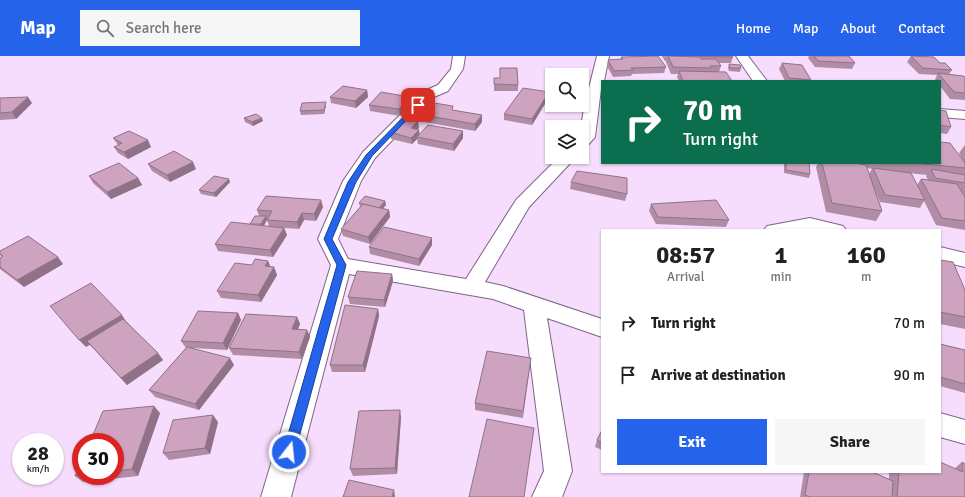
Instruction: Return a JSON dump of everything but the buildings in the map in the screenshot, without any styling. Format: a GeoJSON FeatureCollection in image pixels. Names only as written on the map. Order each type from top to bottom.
{"type":"FeatureCollection","features":[{"type":"Feature","properties":{"kind":"street"},"geometry":{"type":"LineString","coordinates":[[276,497],[341,265],[328,239],[352,182],[369,155],[428,94],[443,88],[457,69],[459,56]]}},
{"type":"Feature","properties":{"kind":"street"},"geometry":{"type":"LineString","coordinates":[[589,122],[603,56]]}},
{"type":"Feature","properties":{"kind":"street"},"geometry":{"type":"LineString","coordinates":[[742,56],[759,80]]}},
{"type":"Feature","properties":{"kind":"street"},"geometry":{"type":"LineString","coordinates":[[941,113],[965,115]]}},
{"type":"Feature","properties":{"kind":"street"},"geometry":{"type":"LineString","coordinates":[[471,288],[522,204],[561,164]]}},
{"type":"Feature","properties":{"kind":"street"},"geometry":{"type":"LineString","coordinates":[[780,229],[810,224],[832,229]]}},
{"type":"Feature","properties":{"kind":"street"},"geometry":{"type":"LineString","coordinates":[[941,254],[965,260]]}},
{"type":"Feature","properties":{"kind":"street"},"geometry":{"type":"LineString","coordinates":[[341,265],[495,292],[601,328]]}},
{"type":"Feature","properties":{"kind":"street"},"geometry":{"type":"LineString","coordinates":[[534,305],[558,471],[547,497]]}},
{"type":"Feature","properties":{"kind":"street"},"geometry":{"type":"LineString","coordinates":[[941,425],[965,432]]}},
{"type":"Feature","properties":{"kind":"route"},"geometry":{"type":"LineString","coordinates":[[289,452],[341,265],[328,239],[352,182],[369,155],[418,105]]}}]}
